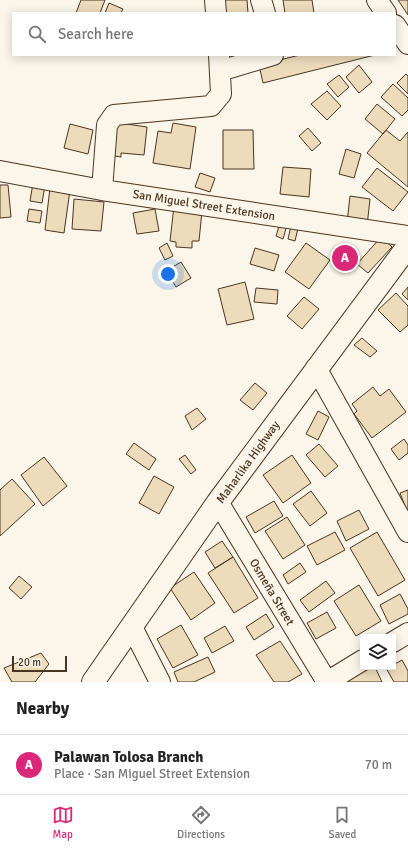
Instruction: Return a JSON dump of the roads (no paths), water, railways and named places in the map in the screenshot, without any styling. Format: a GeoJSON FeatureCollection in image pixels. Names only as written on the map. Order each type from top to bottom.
{"type":"FeatureCollection","features":[{"type":"Feature","properties":{"kind":"highway","name":"Maharlika Highway"},"geometry":{"type":"LineString","coordinates":[[93,682],[218,502],[408,246]]}},
{"type":"Feature","properties":{"kind":"street"},"geometry":{"type":"LineString","coordinates":[[215,0],[216,12]]}},
{"type":"Feature","properties":{"kind":"street"},"geometry":{"type":"LineString","coordinates":[[261,0],[264,12]]}},
{"type":"Feature","properties":{"kind":"street"},"geometry":{"type":"LineString","coordinates":[[377,0],[385,12]]}},
{"type":"Feature","properties":{"kind":"street"},"geometry":{"type":"LineString","coordinates":[[396,26],[408,44]]}},
{"type":"Feature","properties":{"kind":"street"},"geometry":{"type":"LineString","coordinates":[[102,190],[107,125],[114,115],[211,106],[221,94],[219,63],[266,56]]}},
{"type":"Feature","properties":{"kind":"street","name":"San Miguel Street Extension"},"geometry":{"type":"LineString","coordinates":[[0,171],[102,190],[408,236]]}},
{"type":"Feature","properties":{"kind":"street"},"geometry":{"type":"LineString","coordinates":[[316,368],[408,532]]}},
{"type":"Feature","properties":{"kind":"street","name":"Osmeña Street"},"geometry":{"type":"LineString","coordinates":[[218,502],[327,682]]}},
{"type":"Feature","properties":{"kind":"street"},"geometry":{"type":"LineString","coordinates":[[132,627],[160,682]]}},
{"type":"Feature","properties":{"kind":"street"},"geometry":{"type":"LineString","coordinates":[[396,640],[408,633]]}},
{"type":"Feature","properties":{"kind":"street"},"geometry":{"type":"LineString","coordinates":[[327,682],[360,662]]}},
{"type":"Feature","properties":{"kind":"place","name":"Palawan Tolosa Branch"},"geometry":{"type":"Point","coordinates":[345,258]}}]}
